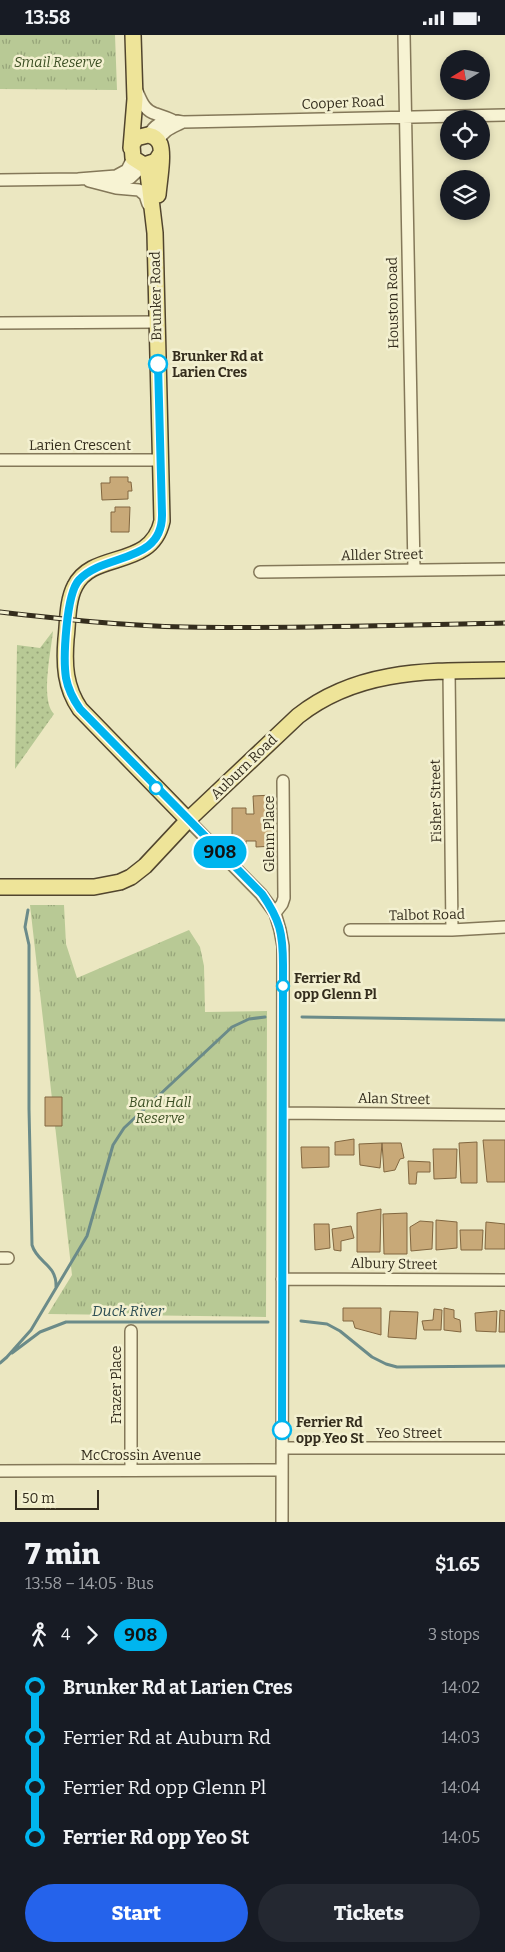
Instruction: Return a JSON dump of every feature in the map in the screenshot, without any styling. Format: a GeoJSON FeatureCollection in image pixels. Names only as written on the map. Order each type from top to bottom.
{"type":"FeatureCollection","features":[{"type":"Feature","properties":{"kind":"main road","name":"Brunker Road"},"geometry":{"type":"LineString","coordinates":[[134,35],[139,159],[155,233]]}},
{"type":"Feature","properties":{"kind":"main road","name":"Brunker Road"},"geometry":{"type":"LineString","coordinates":[[135,94],[154,141],[162,521],[155,538],[146,548],[135,555],[96,567],[79,580],[75,586],[71,598],[65,658],[66,676],[74,700],[92,723],[188,820]]}},
{"type":"Feature","properties":{"kind":"main road"},"geometry":{"type":"LineString","coordinates":[[136,138],[154,141],[156,161],[139,159],[136,138]]}},
{"type":"Feature","properties":{"kind":"main road","name":"Auburn Road"},"geometry":{"type":"LineString","coordinates":[[0,887],[94,887],[120,882],[131,877],[145,866],[188,820],[298,716],[326,697],[356,684],[389,675],[505,670]]}},
{"type":"Feature","properties":{"kind":"street","name":"Houston Road"},"geometry":{"type":"LineString","coordinates":[[404,35],[404,117],[414,570]]}},
{"type":"Feature","properties":{"kind":"street"},"geometry":{"type":"LineString","coordinates":[[135,94],[150,112],[164,115],[177,121]]}},
{"type":"Feature","properties":{"kind":"street","name":"Cooper Road"},"geometry":{"type":"LineString","coordinates":[[154,141],[155,125],[177,121],[505,115]]}},
{"type":"Feature","properties":{"kind":"street"},"geometry":{"type":"LineString","coordinates":[[0,180],[78,179],[107,183],[123,181],[136,174],[139,159]]}},
{"type":"Feature","properties":{"kind":"street"},"geometry":{"type":"LineString","coordinates":[[78,179],[143,191],[155,233]]}},
{"type":"Feature","properties":{"kind":"street"},"geometry":{"type":"LineString","coordinates":[[0,323],[157,322]]}},
{"type":"Feature","properties":{"kind":"street","name":"Larien Crescent"},"geometry":{"type":"LineString","coordinates":[[0,460],[160,460]]}},
{"type":"Feature","properties":{"kind":"street","name":"Allder Street"},"geometry":{"type":"LineString","coordinates":[[260,572],[505,569]]}},
{"type":"Feature","properties":{"kind":"street","name":"Fisher Street"},"geometry":{"type":"LineString","coordinates":[[449,671],[452,930]]}},
{"type":"Feature","properties":{"kind":"street","name":"Glenn Place"},"geometry":{"type":"LineString","coordinates":[[274,913],[282,904],[284,898],[284,781]]}},
{"type":"Feature","properties":{"kind":"street"},"geometry":{"type":"LineString","coordinates":[[188,820],[262,894],[274,913],[283,946],[282,1522]]}},
{"type":"Feature","properties":{"kind":"street","name":"Talbot Road"},"geometry":{"type":"LineString","coordinates":[[350,930],[452,930],[505,927]]}},
{"type":"Feature","properties":{"kind":"street","name":"Alan Street"},"geometry":{"type":"LineString","coordinates":[[283,1113],[505,1115]]}},
{"type":"Feature","properties":{"kind":"street","name":"Albury Street"},"geometry":{"type":"LineString","coordinates":[[282,1279],[505,1280]]}},
{"type":"Feature","properties":{"kind":"street","name":"Frazer Place"},"geometry":{"type":"LineString","coordinates":[[131,1331],[131,1470]]}},
{"type":"Feature","properties":{"kind":"street","name":"Yeo Street"},"geometry":{"type":"LineString","coordinates":[[282,1448],[505,1448]]}},
{"type":"Feature","properties":{"kind":"street","name":"McCrossin Avenue"},"geometry":{"type":"LineString","coordinates":[[0,1471],[282,1470]]}},
{"type":"Feature","properties":{"kind":"green space","name":"Smail Reserve"},"geometry":{"type":"Polygon","coordinates":[[[0,35],[115,35],[117,90],[0,89],[0,35]]]}},
{"type":"Feature","properties":{"kind":"green space"},"geometry":{"type":"Polygon","coordinates":[[[53,631],[47,687],[50,707],[54,714],[15,769],[17,645],[40,648],[53,631]]]}},
{"type":"Feature","properties":{"kind":"green space","name":"Band Hall Reserve"},"geometry":{"type":"Polygon","coordinates":[[[30,905],[64,905],[66,944],[77,978],[189,930],[200,947],[204,966],[205,1012],[267,1011],[266,1317],[48,1314],[72,1275],[30,905]]]}},
{"type":"Feature","properties":{"kind":"building"},"geometry":{"type":"Polygon","coordinates":[[[110,477],[128,477],[128,482],[131,482],[132,491],[128,491],[128,499],[102,500],[101,483],[110,483],[110,477]]]}},
{"type":"Feature","properties":{"kind":"building"},"geometry":{"type":"Polygon","coordinates":[[[115,507],[130,507],[129,532],[111,532],[111,512],[115,512],[115,507]]]}},
{"type":"Feature","properties":{"kind":"building"},"geometry":{"type":"Polygon","coordinates":[[[273,795],[274,846],[256,847],[256,841],[246,841],[246,844],[232,844],[232,808],[246,808],[246,814],[254,814],[253,796],[273,795]]]}},
{"type":"Feature","properties":{"kind":"building"},"geometry":{"type":"Polygon","coordinates":[[[45,1097],[62,1097],[62,1126],[45,1126],[45,1097]]]}},
{"type":"Feature","properties":{"kind":"building"},"geometry":{"type":"Polygon","coordinates":[[[354,1139],[354,1155],[335,1155],[335,1142],[354,1139]]]}},
{"type":"Feature","properties":{"kind":"building"},"geometry":{"type":"Polygon","coordinates":[[[483,1140],[505,1140],[505,1182],[487,1182],[483,1140]]]}},
{"type":"Feature","properties":{"kind":"building"},"geometry":{"type":"Polygon","coordinates":[[[477,1142],[477,1183],[461,1183],[459,1143],[477,1142]]]}},
{"type":"Feature","properties":{"kind":"building"},"geometry":{"type":"Polygon","coordinates":[[[382,1143],[401,1143],[404,1158],[400,1159],[395,1170],[384,1172],[382,1143]]]}},
{"type":"Feature","properties":{"kind":"building"},"geometry":{"type":"Polygon","coordinates":[[[382,1143],[380,1168],[360,1165],[359,1144],[382,1143]]]}},
{"type":"Feature","properties":{"kind":"building"},"geometry":{"type":"Polygon","coordinates":[[[301,1147],[329,1147],[329,1167],[302,1168],[301,1147]]]}},
{"type":"Feature","properties":{"kind":"building"},"geometry":{"type":"Polygon","coordinates":[[[433,1149],[457,1149],[456,1178],[434,1179],[433,1149]]]}},
{"type":"Feature","properties":{"kind":"building"},"geometry":{"type":"Polygon","coordinates":[[[408,1161],[430,1162],[430,1172],[417,1172],[416,1184],[409,1184],[408,1161]]]}},
{"type":"Feature","properties":{"kind":"building"},"geometry":{"type":"Polygon","coordinates":[[[381,1209],[380,1252],[357,1252],[357,1213],[381,1209]]]}},
{"type":"Feature","properties":{"kind":"building"},"geometry":{"type":"Polygon","coordinates":[[[407,1213],[407,1254],[384,1254],[383,1214],[407,1213]]]}},
{"type":"Feature","properties":{"kind":"building"},"geometry":{"type":"Polygon","coordinates":[[[436,1220],[457,1222],[457,1248],[436,1250],[436,1220]]]}},
{"type":"Feature","properties":{"kind":"building"},"geometry":{"type":"Polygon","coordinates":[[[420,1221],[433,1222],[432,1249],[411,1251],[410,1227],[420,1221]]]}},
{"type":"Feature","properties":{"kind":"building"},"geometry":{"type":"Polygon","coordinates":[[[486,1222],[505,1224],[505,1249],[485,1249],[486,1222]]]}},
{"type":"Feature","properties":{"kind":"building"},"geometry":{"type":"Polygon","coordinates":[[[314,1224],[329,1224],[330,1248],[315,1250],[314,1224]]]}},
{"type":"Feature","properties":{"kind":"building"},"geometry":{"type":"Polygon","coordinates":[[[351,1226],[354,1238],[341,1241],[341,1251],[334,1250],[332,1229],[351,1226]]]}},
{"type":"Feature","properties":{"kind":"building"},"geometry":{"type":"Polygon","coordinates":[[[460,1230],[483,1230],[482,1250],[461,1250],[460,1230]]]}},
{"type":"Feature","properties":{"kind":"building"},"geometry":{"type":"Polygon","coordinates":[[[343,1308],[381,1308],[381,1335],[355,1328],[353,1321],[343,1321],[343,1308]]]}},
{"type":"Feature","properties":{"kind":"building"},"geometry":{"type":"Polygon","coordinates":[[[444,1308],[454,1310],[454,1318],[460,1320],[461,1332],[444,1330],[444,1308]]]}},
{"type":"Feature","properties":{"kind":"building"},"geometry":{"type":"Polygon","coordinates":[[[434,1309],[442,1310],[441,1330],[424,1330],[422,1321],[433,1320],[434,1309]]]}},
{"type":"Feature","properties":{"kind":"building"},"geometry":{"type":"Polygon","coordinates":[[[500,1310],[505,1311],[505,1332],[499,1332],[500,1310]]]}},
{"type":"Feature","properties":{"kind":"building"},"geometry":{"type":"Polygon","coordinates":[[[390,1311],[418,1312],[416,1339],[388,1337],[390,1311]]]}},
{"type":"Feature","properties":{"kind":"building"},"geometry":{"type":"Polygon","coordinates":[[[497,1311],[496,1332],[476,1331],[475,1313],[497,1311]]]}},
{"type":"Feature","properties":{"kind":"waterway"},"geometry":{"type":"LineString","coordinates":[[28,910],[25,927],[29,945],[29,1109],[32,1245],[38,1256],[53,1273],[56,1287]]}},
{"type":"Feature","properties":{"kind":"waterway"},"geometry":{"type":"LineString","coordinates":[[6,1358],[31,1330],[87,1236],[113,1145],[124,1128],[232,1027],[249,1019],[265,1017]]}},
{"type":"Feature","properties":{"kind":"waterway"},"geometry":{"type":"LineString","coordinates":[[302,1017],[505,1020]]}},
{"type":"Feature","properties":{"kind":"waterway","name":"Duck River"},"geometry":{"type":"LineString","coordinates":[[301,1321],[327,1324],[340,1331],[372,1357],[397,1367],[505,1366]]}},
{"type":"Feature","properties":{"kind":"waterway","name":"Duck River"},"geometry":{"type":"LineString","coordinates":[[12,1353],[40,1332],[66,1322],[268,1322]]}},
{"type":"Feature","properties":{"kind":"waterway","name":"Duck River"},"geometry":{"type":"LineString","coordinates":[[0,1363],[7,1357]]}},
{"type":"Feature","properties":{"kind":"railway"},"geometry":{"type":"LineString","coordinates":[[0,612],[116,624],[186,627],[306,627],[505,623]]}},
{"type":"Feature","properties":{"kind":"bus line","name":"908"},"geometry":{"type":"LineString","coordinates":[[158,364],[161,528],[146,548],[135,555],[96,567],[86,573],[75,586],[71,598],[68,625],[65,658],[66,676],[70,693],[80,709],[174,807],[262,894],[274,913],[280,930],[283,946],[282,1430]]}},
{"type":"Feature","properties":{"kind":"place","name":"Brunker Rd at Larien Cres"},"geometry":{"type":"Point","coordinates":[158,364]}},
{"type":"Feature","properties":{"kind":"place","name":"Ferrier Rd opp Glenn Pl"},"geometry":{"type":"Point","coordinates":[283,986]}},
{"type":"Feature","properties":{"kind":"place","name":"Ferrier Rd opp Yeo St"},"geometry":{"type":"Point","coordinates":[282,1430]}}]}
